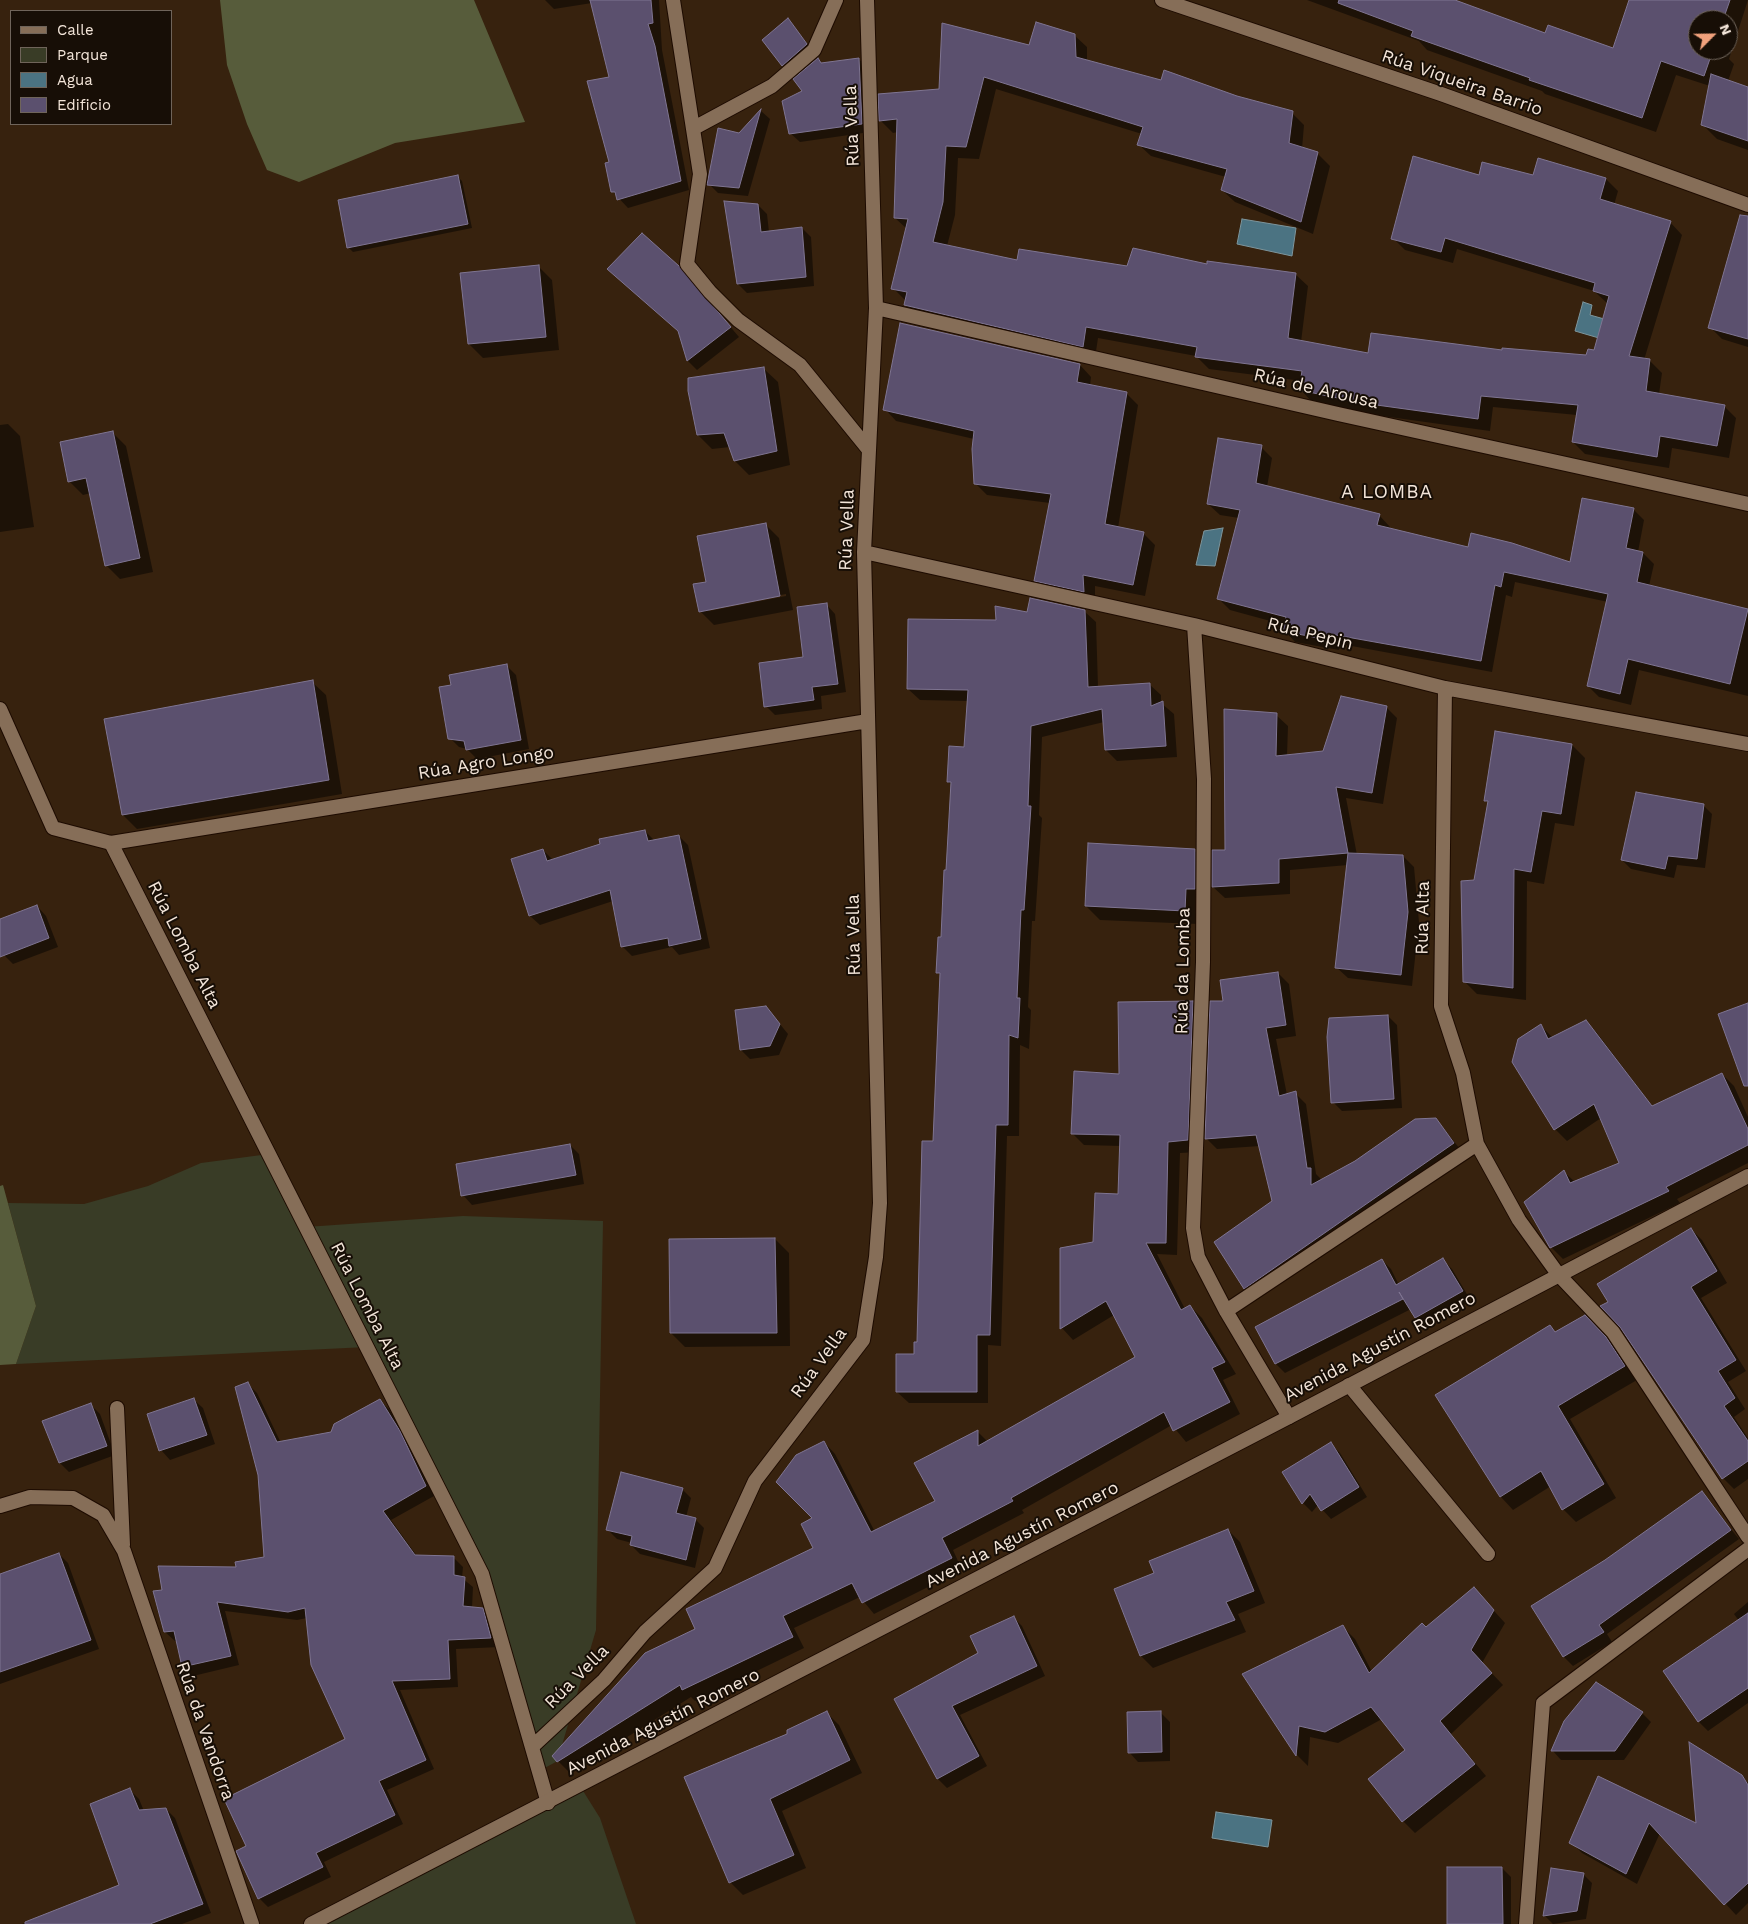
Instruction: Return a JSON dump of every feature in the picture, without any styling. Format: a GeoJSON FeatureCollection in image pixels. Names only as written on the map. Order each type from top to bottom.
{"type":"FeatureCollection","features":[{"type":"Feature","properties":{"kind":"street"},"geometry":{"type":"LineString","coordinates":[[673,0],[700,174],[687,264],[710,292],[738,320],[800,364],[869,450]]}},
{"type":"Feature","properties":{"kind":"street"},"geometry":{"type":"LineString","coordinates":[[694,128],[772,86],[814,50],[836,0]]}},
{"type":"Feature","properties":{"kind":"street","name":"Rúa Vella"},"geometry":{"type":"LineString","coordinates":[[532,1747],[604,1680],[644,1632],[715,1568],[755,1481],[862,1340],[876,1257],[880,1203],[864,552],[876,308],[866,0]]}},
{"type":"Feature","properties":{"kind":"street","name":"Rúa Viqueira Barrio"},"geometry":{"type":"LineString","coordinates":[[1162,0],[1441,94],[1748,205]]}},
{"type":"Feature","properties":{"kind":"street","name":"Rúa de Arousa"},"geometry":{"type":"LineString","coordinates":[[876,308],[1329,412],[1748,504]]}},
{"type":"Feature","properties":{"kind":"street","name":"Rúa Pepin"},"geometry":{"type":"LineString","coordinates":[[864,552],[1194,625],[1445,688],[1748,744]]}},
{"type":"Feature","properties":{"kind":"street","name":"Rúa da Lomba"},"geometry":{"type":"LineString","coordinates":[[1194,625],[1204,789],[1201,1030],[1194,1228],[1198,1257],[1226,1311],[1289,1417]]}},
{"type":"Feature","properties":{"kind":"street","name":"Rúa Alta"},"geometry":{"type":"LineString","coordinates":[[1445,688],[1441,1006],[1463,1073],[1477,1144]]}},
{"type":"Feature","properties":{"kind":"street"},"geometry":{"type":"LineString","coordinates":[[0,709],[53,828],[111,843]]}},
{"type":"Feature","properties":{"kind":"street","name":"Rúa Agro Longo"},"geometry":{"type":"LineString","coordinates":[[111,843],[868,721]]}},
{"type":"Feature","properties":{"kind":"street","name":"Rúa Lomba Alta"},"geometry":{"type":"LineString","coordinates":[[111,843],[482,1574],[548,1803]]}},
{"type":"Feature","properties":{"kind":"street"},"geometry":{"type":"LineString","coordinates":[[1226,1311],[1477,1144],[1519,1220],[1558,1274],[1613,1332],[1748,1537]]}},
{"type":"Feature","properties":{"kind":"street","name":"Avenida Agustín Romero"},"geometry":{"type":"LineString","coordinates":[[320,1922],[1748,1176]]}},
{"type":"Feature","properties":{"kind":"street"},"geometry":{"type":"LineString","coordinates":[[1348,1385],[1488,1554]]}},
{"type":"Feature","properties":{"kind":"street","name":"Rúa da Vandorra"},"geometry":{"type":"LineString","coordinates":[[117,1408],[124,1551]]}},
{"type":"Feature","properties":{"kind":"street","name":"Rúa da Vandorra"},"geometry":{"type":"LineString","coordinates":[[0,1506],[30,1497],[73,1498],[103,1515],[124,1551],[252,1924]]}},
{"type":"Feature","properties":{"kind":"street"},"geometry":{"type":"LineString","coordinates":[[1526,1924],[1543,1704],[1748,1549]]}},
{"type":"Feature","properties":{"kind":"green space"},"geometry":{"type":"Polygon","coordinates":[[[220,0],[474,0],[525,122],[395,143],[299,182],[267,170],[247,124],[227,65],[220,0]]]}},
{"type":"Feature","properties":{"kind":"green space"},"geometry":{"type":"Polygon","coordinates":[[[269,1154],[306,1227],[463,1216],[603,1221],[596,1630],[562,1745],[567,1756],[539,1771],[482,1574],[367,1347],[16,1364],[36,1306],[8,1203],[84,1204],[148,1186],[201,1163],[269,1154]]]}},
{"type":"Feature","properties":{"kind":"green space"},"geometry":{"type":"Polygon","coordinates":[[[3,1185],[36,1306],[16,1364],[0,1365],[0,1186],[3,1185]]]}},
{"type":"Feature","properties":{"kind":"green space"},"geometry":{"type":"Polygon","coordinates":[[[580,1786],[600,1818],[636,1924],[327,1924],[321,1919],[580,1786]]]}},
{"type":"Feature","properties":{"kind":"water"},"geometry":{"type":"Polygon","coordinates":[[[1242,219],[1296,228],[1292,256],[1237,244],[1242,219]]]}},
{"type":"Feature","properties":{"kind":"water"},"geometry":{"type":"Polygon","coordinates":[[[1583,302],[1592,305],[1590,315],[1622,324],[1616,343],[1575,331],[1583,302]]]}},
{"type":"Feature","properties":{"kind":"water"},"geometry":{"type":"Polygon","coordinates":[[[1223,528],[1215,566],[1196,565],[1204,531],[1223,528]]]}},
{"type":"Feature","properties":{"kind":"water"},"geometry":{"type":"Polygon","coordinates":[[[1216,1812],[1272,1820],[1268,1847],[1212,1838],[1216,1812]]]}},
{"type":"Feature","properties":{"kind":"building"},"geometry":{"type":"Polygon","coordinates":[[[590,0],[651,0],[653,23],[648,24],[655,46],[681,181],[617,200],[615,192],[611,192],[605,163],[609,162],[587,81],[609,77],[590,0]]]}},
{"type":"Feature","properties":{"kind":"building"},"geometry":{"type":"Polygon","coordinates":[[[1339,0],[1455,0],[1545,33],[1548,25],[1613,48],[1629,0],[1730,0],[1726,10],[1688,10],[1688,60],[1710,60],[1704,76],[1661,61],[1642,118],[1529,80],[1530,78],[1411,36],[1413,31],[1338,3],[1339,0]]]}},
{"type":"Feature","properties":{"kind":"building"},"geometry":{"type":"Polygon","coordinates":[[[788,18],[807,44],[782,66],[762,40],[788,18]]]}},
{"type":"Feature","properties":{"kind":"building"},"geometry":{"type":"Polygon","coordinates":[[[1036,22],[1075,34],[1076,57],[1161,80],[1164,70],[1237,96],[1293,111],[1289,143],[1318,152],[1301,222],[1221,190],[1227,169],[1137,145],[1143,127],[984,77],[966,147],[946,146],[943,202],[933,242],[1017,260],[1019,249],[1127,266],[1133,248],[1207,264],[1207,261],[1296,273],[1288,338],[1368,353],[1371,333],[1502,350],[1502,348],[1586,355],[1588,349],[1594,350],[1609,296],[1593,291],[1595,283],[1445,238],[1441,252],[1391,239],[1413,156],[1479,175],[1482,162],[1533,175],[1538,158],[1606,178],[1600,199],[1671,221],[1629,356],[1650,359],[1646,391],[1725,405],[1717,446],[1660,436],[1657,457],[1572,442],[1578,405],[1481,396],[1478,419],[1362,403],[1299,390],[1302,371],[1195,357],[1197,347],[1086,327],[1083,347],[904,305],[907,292],[891,289],[908,219],[894,218],[897,119],[879,121],[878,94],[939,89],[942,23],[1029,45],[1036,22]]]}},
{"type":"Feature","properties":{"kind":"building"},"geometry":{"type":"Polygon","coordinates":[[[818,58],[821,63],[859,58],[862,124],[789,134],[782,101],[802,91],[793,79],[818,58]]]}},
{"type":"Feature","properties":{"kind":"building"},"geometry":{"type":"Polygon","coordinates":[[[1711,74],[1748,87],[1748,141],[1701,125],[1711,74]]]}},
{"type":"Feature","properties":{"kind":"building"},"geometry":{"type":"Polygon","coordinates":[[[761,109],[739,188],[707,185],[718,128],[739,133],[761,109]]]}},
{"type":"Feature","properties":{"kind":"building"},"geometry":{"type":"Polygon","coordinates":[[[458,175],[468,224],[347,248],[338,200],[458,175]]]}},
{"type":"Feature","properties":{"kind":"building"},"geometry":{"type":"Polygon","coordinates":[[[724,201],[758,204],[761,232],[802,227],[806,277],[737,284],[724,201]]]}},
{"type":"Feature","properties":{"kind":"building"},"geometry":{"type":"Polygon","coordinates":[[[1740,215],[1748,216],[1748,339],[1708,328],[1740,215]]]}},
{"type":"Feature","properties":{"kind":"building"},"geometry":{"type":"Polygon","coordinates":[[[642,233],[679,266],[731,327],[687,361],[678,331],[607,269],[642,233]]]}},
{"type":"Feature","properties":{"kind":"building"},"geometry":{"type":"Polygon","coordinates":[[[539,265],[546,337],[468,344],[460,273],[539,265]]]}},
{"type":"Feature","properties":{"kind":"building"},"geometry":{"type":"Polygon","coordinates":[[[900,323],[1080,364],[1077,382],[1127,392],[1105,524],[1144,532],[1133,585],[1083,575],[1084,592],[1034,581],[1051,494],[974,484],[972,449],[974,431],[883,410],[900,323]]]}},
{"type":"Feature","properties":{"kind":"building"},"geometry":{"type":"Polygon","coordinates":[[[764,367],[777,451],[734,461],[724,433],[697,435],[688,391],[688,378],[764,367]]]}},
{"type":"Feature","properties":{"kind":"building"},"geometry":{"type":"Polygon","coordinates":[[[113,431],[140,558],[105,566],[86,478],[68,482],[60,442],[113,431]]]}},
{"type":"Feature","properties":{"kind":"building"},"geometry":{"type":"Polygon","coordinates":[[[1218,438],[1262,445],[1256,483],[1380,514],[1377,525],[1468,547],[1471,533],[1512,543],[1570,562],[1582,498],[1634,508],[1626,548],[1643,552],[1637,582],[1748,609],[1730,684],[1628,659],[1620,694],[1587,686],[1608,594],[1504,572],[1501,587],[1495,585],[1481,661],[1330,634],[1328,640],[1283,631],[1286,617],[1217,599],[1240,510],[1207,504],[1218,438]]]}},
{"type":"Feature","properties":{"kind":"building"},"geometry":{"type":"Polygon","coordinates":[[[766,523],[780,596],[699,612],[693,584],[706,582],[697,536],[766,523]]]}},
{"type":"Feature","properties":{"kind":"building"},"geometry":{"type":"Polygon","coordinates":[[[1030,598],[1085,610],[1088,687],[1150,683],[1151,706],[1163,701],[1166,746],[1105,750],[1102,709],[1031,726],[1028,806],[1031,806],[1024,910],[1021,910],[1017,998],[1020,998],[1018,1038],[1009,1035],[1008,1125],[996,1125],[990,1335],[977,1335],[977,1392],[896,1392],[896,1354],[914,1354],[914,1342],[917,1342],[922,1141],[933,1141],[940,973],[936,973],[938,937],[941,937],[944,870],[946,870],[951,782],[947,782],[949,746],[964,747],[968,690],[907,689],[908,619],[996,620],[995,606],[1027,612],[1030,598]]]}},
{"type":"Feature","properties":{"kind":"building"},"geometry":{"type":"Polygon","coordinates":[[[827,603],[838,684],[812,687],[814,700],[764,707],[759,663],[803,657],[797,607],[827,603]]]}},
{"type":"Feature","properties":{"kind":"building"},"geometry":{"type":"Polygon","coordinates":[[[507,664],[521,740],[466,750],[464,741],[448,739],[439,687],[451,685],[449,675],[507,664]]]}},
{"type":"Feature","properties":{"kind":"building"},"geometry":{"type":"Polygon","coordinates":[[[313,680],[329,780],[122,815],[104,719],[313,680]]]}},
{"type":"Feature","properties":{"kind":"building"},"geometry":{"type":"Polygon","coordinates":[[[1341,696],[1387,706],[1372,793],[1336,787],[1348,853],[1279,859],[1279,883],[1212,887],[1212,850],[1225,850],[1224,709],[1277,713],[1276,756],[1323,751],[1341,696]]]}},
{"type":"Feature","properties":{"kind":"building"},"geometry":{"type":"Polygon","coordinates":[[[1495,731],[1572,744],[1561,814],[1542,811],[1531,872],[1514,869],[1513,988],[1463,982],[1461,881],[1474,880],[1488,801],[1484,801],[1495,731]]]}},
{"type":"Feature","properties":{"kind":"building"},"geometry":{"type":"Polygon","coordinates":[[[1636,792],[1704,804],[1697,859],[1668,856],[1665,869],[1621,860],[1636,792]]]}},
{"type":"Feature","properties":{"kind":"building"},"geometry":{"type":"Polygon","coordinates":[[[645,830],[648,841],[679,835],[701,939],[669,946],[668,938],[621,947],[610,890],[529,916],[511,859],[543,849],[547,861],[600,844],[599,839],[645,830]]]}},
{"type":"Feature","properties":{"kind":"building"},"geometry":{"type":"Polygon","coordinates":[[[1088,843],[1195,849],[1195,889],[1186,889],[1185,911],[1085,906],[1088,843]]]}},
{"type":"Feature","properties":{"kind":"building"},"geometry":{"type":"Polygon","coordinates":[[[1348,853],[1403,855],[1408,912],[1401,975],[1335,968],[1348,853]]]}},
{"type":"Feature","properties":{"kind":"building"},"geometry":{"type":"Polygon","coordinates":[[[37,905],[49,938],[0,957],[0,919],[37,905]]]}},
{"type":"Feature","properties":{"kind":"building"},"geometry":{"type":"Polygon","coordinates":[[[1278,972],[1286,1025],[1266,1028],[1279,1096],[1296,1091],[1307,1168],[1311,1168],[1311,1185],[1355,1161],[1415,1119],[1436,1118],[1454,1143],[1244,1289],[1214,1242],[1272,1201],[1256,1135],[1205,1139],[1210,1001],[1223,1001],[1220,980],[1278,972]]]}},
{"type":"Feature","properties":{"kind":"building"},"geometry":{"type":"Polygon","coordinates":[[[1193,1001],[1188,1140],[1168,1142],[1166,1243],[1146,1243],[1181,1310],[1190,1305],[1225,1362],[1212,1368],[1230,1402],[1173,1431],[1164,1412],[1011,1498],[1013,1501],[942,1538],[952,1558],[862,1603],[852,1583],[783,1616],[793,1637],[682,1690],[680,1685],[557,1762],[552,1756],[645,1653],[695,1629],[686,1609],[813,1548],[801,1524],[812,1518],[776,1482],[796,1455],[824,1441],[871,1532],[935,1501],[914,1463],[978,1430],[978,1446],[1135,1357],[1106,1301],[1060,1329],[1060,1248],[1093,1242],[1095,1193],[1118,1194],[1120,1135],[1071,1134],[1074,1071],[1119,1074],[1118,1002],[1193,1001]]]}},
{"type":"Feature","properties":{"kind":"building"},"geometry":{"type":"Polygon","coordinates":[[[1748,1003],[1748,1086],[1744,1086],[1718,1014],[1748,1003]]]}},
{"type":"Feature","properties":{"kind":"building"},"geometry":{"type":"Polygon","coordinates":[[[766,1006],[780,1024],[770,1046],[740,1050],[735,1010],[766,1006]]]}},
{"type":"Feature","properties":{"kind":"building"},"geometry":{"type":"Polygon","coordinates":[[[1388,1015],[1394,1099],[1331,1103],[1327,1037],[1329,1018],[1388,1015]]]}},
{"type":"Feature","properties":{"kind":"building"},"geometry":{"type":"Polygon","coordinates":[[[1586,1020],[1652,1106],[1722,1073],[1748,1129],[1748,1145],[1666,1187],[1669,1191],[1550,1248],[1524,1202],[1564,1170],[1570,1183],[1619,1163],[1594,1104],[1554,1130],[1512,1062],[1518,1039],[1541,1024],[1548,1039],[1586,1020]]]}},
{"type":"Feature","properties":{"kind":"building"},"geometry":{"type":"Polygon","coordinates":[[[570,1144],[576,1175],[461,1196],[456,1164],[570,1144]]]}},
{"type":"Feature","properties":{"kind":"building"},"geometry":{"type":"Polygon","coordinates":[[[1691,1228],[1717,1271],[1691,1287],[1736,1360],[1718,1371],[1735,1398],[1724,1406],[1748,1441],[1748,1461],[1722,1479],[1620,1327],[1600,1306],[1608,1302],[1597,1284],[1691,1228]]]}},
{"type":"Feature","properties":{"kind":"building"},"geometry":{"type":"Polygon","coordinates":[[[775,1238],[777,1333],[670,1333],[669,1239],[775,1238]]]}},
{"type":"Feature","properties":{"kind":"building"},"geometry":{"type":"Polygon","coordinates":[[[1443,1258],[1463,1291],[1415,1318],[1399,1292],[1403,1299],[1275,1364],[1255,1327],[1382,1259],[1396,1285],[1443,1258]]]}},
{"type":"Feature","properties":{"kind":"building"},"geometry":{"type":"Polygon","coordinates":[[[1585,1315],[1606,1337],[1625,1366],[1558,1406],[1604,1484],[1562,1510],[1541,1471],[1500,1497],[1435,1395],[1550,1325],[1555,1332],[1585,1315]]]}},
{"type":"Feature","properties":{"kind":"building"},"geometry":{"type":"Polygon","coordinates":[[[248,1382],[277,1442],[331,1432],[334,1424],[380,1399],[400,1431],[426,1486],[383,1511],[415,1555],[454,1556],[454,1575],[465,1577],[463,1606],[483,1608],[491,1638],[448,1640],[450,1679],[392,1681],[426,1760],[379,1781],[395,1815],[316,1853],[323,1867],[258,1899],[236,1851],[246,1846],[224,1799],[345,1739],[311,1665],[305,1608],[288,1612],[217,1602],[231,1656],[182,1667],[174,1631],[164,1632],[153,1591],[162,1590],[158,1566],[236,1567],[235,1562],[264,1557],[258,1475],[235,1387],[248,1382]]]}},
{"type":"Feature","properties":{"kind":"building"},"geometry":{"type":"Polygon","coordinates":[[[194,1398],[207,1435],[159,1451],[147,1414],[194,1398]]]}},
{"type":"Feature","properties":{"kind":"building"},"geometry":{"type":"Polygon","coordinates":[[[91,1403],[107,1446],[59,1463],[42,1421],[91,1403]]]}},
{"type":"Feature","properties":{"kind":"building"},"geometry":{"type":"Polygon","coordinates":[[[1331,1442],[1359,1487],[1321,1511],[1310,1494],[1302,1504],[1282,1472],[1331,1442]]]}},
{"type":"Feature","properties":{"kind":"building"},"geometry":{"type":"Polygon","coordinates":[[[621,1472],[683,1488],[676,1513],[696,1518],[686,1560],[630,1545],[632,1536],[606,1530],[621,1472]]]}},
{"type":"Feature","properties":{"kind":"building"},"geometry":{"type":"Polygon","coordinates":[[[1702,1491],[1731,1530],[1599,1625],[1604,1632],[1563,1657],[1531,1606],[1605,1560],[1702,1491]]]}},
{"type":"Feature","properties":{"kind":"building"},"geometry":{"type":"Polygon","coordinates":[[[1228,1529],[1254,1591],[1226,1602],[1235,1620],[1140,1656],[1114,1589],[1154,1573],[1149,1561],[1228,1529]]]}},
{"type":"Feature","properties":{"kind":"building"},"geometry":{"type":"Polygon","coordinates":[[[59,1553],[91,1640],[0,1672],[0,1574],[59,1553]]]}},
{"type":"Feature","properties":{"kind":"building"},"geometry":{"type":"Polygon","coordinates":[[[1474,1587],[1494,1610],[1471,1650],[1492,1673],[1440,1721],[1475,1764],[1402,1822],[1368,1779],[1405,1750],[1371,1707],[1325,1732],[1299,1726],[1296,1756],[1242,1674],[1343,1625],[1369,1673],[1422,1623],[1426,1627],[1474,1587]]]}},
{"type":"Feature","properties":{"kind":"building"},"geometry":{"type":"Polygon","coordinates":[[[1748,1613],[1748,1688],[1698,1722],[1663,1671],[1748,1613]]]}},
{"type":"Feature","properties":{"kind":"building"},"geometry":{"type":"Polygon","coordinates":[[[1014,1616],[1037,1666],[952,1706],[979,1756],[937,1779],[894,1699],[978,1653],[970,1636],[1014,1616]]]}},
{"type":"Feature","properties":{"kind":"building"},"geometry":{"type":"Polygon","coordinates":[[[1596,1682],[1643,1712],[1615,1751],[1551,1751],[1564,1721],[1596,1682]]]}},
{"type":"Feature","properties":{"kind":"building"},"geometry":{"type":"Polygon","coordinates":[[[827,1711],[850,1760],[770,1799],[794,1855],[729,1883],[684,1777],[787,1734],[787,1730],[827,1711]]]}},
{"type":"Feature","properties":{"kind":"building"},"geometry":{"type":"Polygon","coordinates":[[[1161,1711],[1162,1752],[1128,1753],[1127,1712],[1161,1711]]]}},
{"type":"Feature","properties":{"kind":"building"},"geometry":{"type":"Polygon","coordinates":[[[1689,1742],[1742,1775],[1748,1785],[1748,1883],[1724,1905],[1649,1823],[1626,1874],[1569,1843],[1598,1776],[1696,1823],[1689,1742]]]}},
{"type":"Feature","properties":{"kind":"building"},"geometry":{"type":"Polygon","coordinates":[[[130,1788],[139,1810],[166,1808],[203,1904],[150,1924],[25,1924],[25,1922],[119,1885],[90,1804],[130,1788]]]}},
{"type":"Feature","properties":{"kind":"building"},"geometry":{"type":"Polygon","coordinates":[[[1447,1867],[1502,1867],[1503,1924],[1447,1924],[1447,1867]]]}},
{"type":"Feature","properties":{"kind":"building"},"geometry":{"type":"Polygon","coordinates":[[[1551,1868],[1584,1873],[1577,1911],[1543,1916],[1551,1868]]]}},
{"type":"Feature","properties":{"kind":"district","name":"A LOMBA"},"geometry":{"type":"Point","coordinates":[1387,492]}}]}
